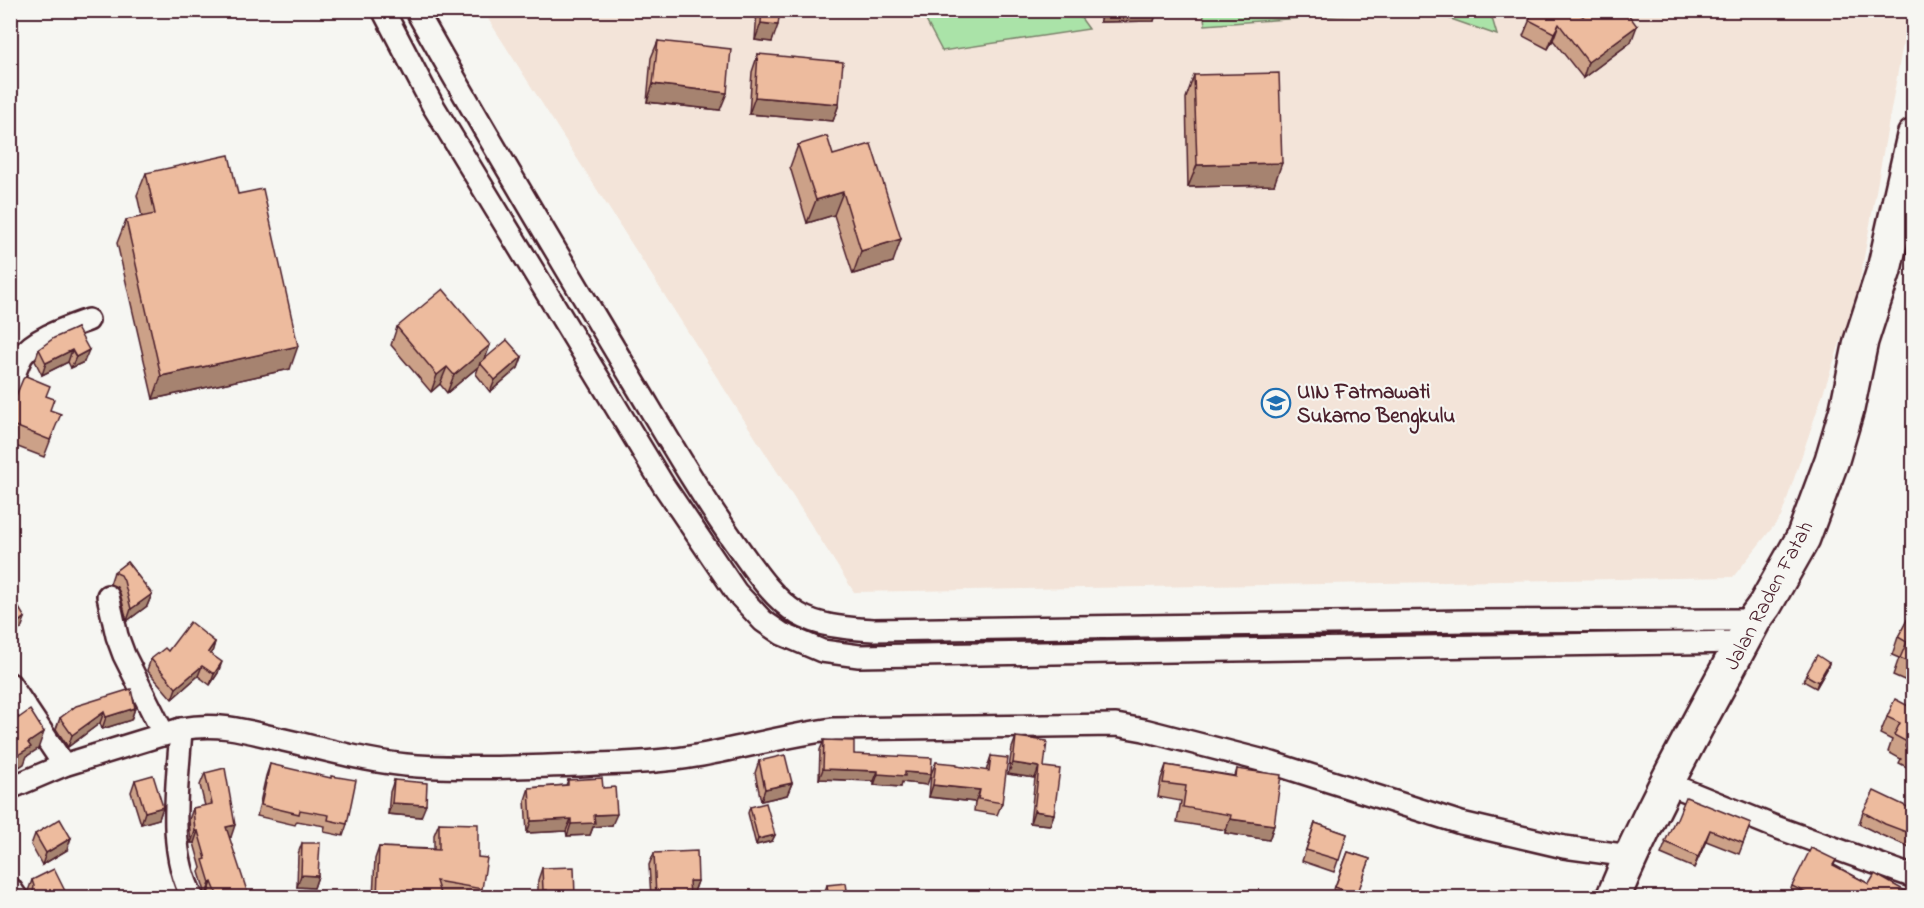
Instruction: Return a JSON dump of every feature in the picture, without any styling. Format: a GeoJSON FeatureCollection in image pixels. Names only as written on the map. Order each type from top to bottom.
{"type":"FeatureCollection","features":[{"type":"Feature","properties":{"kind":"highway","name":"Jalan Raden Fatah"},"geometry":{"type":"LineString","coordinates":[[1613,897],[1630,856],[1666,783],[1748,631],[1803,538],[1832,460],[1847,410],[1861,342],[1906,208],[1914,136]]}},
{"type":"Feature","properties":{"kind":"street"},"geometry":{"type":"LineString","coordinates":[[383,10],[432,104],[664,486],[736,592],[763,621],[793,639],[822,651],[859,656],[1633,644],[1748,631]]}},
{"type":"Feature","properties":{"kind":"street"},"geometry":{"type":"LineString","coordinates":[[416,10],[462,94],[700,493],[756,573],[778,597],[799,614],[844,628],[873,630],[1634,621],[1748,631]]}},
{"type":"Feature","properties":{"kind":"street"},"geometry":{"type":"LineString","coordinates":[[10,386],[19,362],[31,346],[61,330],[88,320]]}},
{"type":"Feature","properties":{"kind":"street"},"geometry":{"type":"LineString","coordinates":[[108,596],[124,655],[173,732],[177,841],[182,873],[193,897]]}},
{"type":"Feature","properties":{"kind":"street"},"geometry":{"type":"LineString","coordinates":[[1633,644],[1634,621]]}},
{"type":"Feature","properties":{"kind":"street"},"geometry":{"type":"LineString","coordinates":[[10,684],[64,765]]}},
{"type":"Feature","properties":{"kind":"street"},"geometry":{"type":"LineString","coordinates":[[10,788],[64,765],[196,726],[225,726],[367,759],[415,766],[478,769],[650,762],[695,756],[798,734],[834,729],[1116,725],[1272,763],[1461,823],[1564,847],[1630,856]]}},
{"type":"Feature","properties":{"kind":"street"},"geometry":{"type":"LineString","coordinates":[[1666,783],[1773,826],[1914,877]]}},
{"type":"Feature","properties":{"kind":"street"},"geometry":{"type":"LineString","coordinates":[[10,888],[17,897]]}},
{"type":"Feature","properties":{"kind":"shaded area","name":"UIN Fatmawati Sukarno Bengkulu"},"geometry":{"type":"Polygon","coordinates":[[[483,11],[1909,11],[1858,290],[1781,517],[1733,577],[854,592],[483,11]]]}},
{"type":"Feature","properties":{"kind":"green space"},"geometry":{"type":"Polygon","coordinates":[[[1203,10],[1395,10],[1395,11],[1205,25],[1203,10]]]}},
{"type":"Feature","properties":{"kind":"green space"},"geometry":{"type":"Polygon","coordinates":[[[921,11],[1076,11],[1089,29],[942,51],[921,11]]]}},
{"type":"Feature","properties":{"kind":"green space"},"geometry":{"type":"Polygon","coordinates":[[[1428,11],[1490,11],[1497,35],[1428,11]]]}},
{"type":"Feature","properties":{"kind":"building"},"geometry":{"type":"Polygon","coordinates":[[[762,10],[780,10],[778,25],[761,23],[762,10]]]}},
{"type":"Feature","properties":{"kind":"building"},"geometry":{"type":"Polygon","coordinates":[[[1534,10],[1572,10],[1583,16],[1591,10],[1625,10],[1637,26],[1588,62],[1559,24],[1554,33],[1529,20],[1534,10]]]}},
{"type":"Feature","properties":{"kind":"building"},"geometry":{"type":"Polygon","coordinates":[[[658,41],[731,49],[727,93],[653,84],[658,41]]]}},
{"type":"Feature","properties":{"kind":"building"},"geometry":{"type":"Polygon","coordinates":[[[758,54],[843,62],[839,104],[755,97],[758,54]]]}},
{"type":"Feature","properties":{"kind":"building"},"geometry":{"type":"Polygon","coordinates":[[[1279,73],[1282,163],[1197,165],[1194,75],[1279,73]]]}},
{"type":"Feature","properties":{"kind":"building"},"geometry":{"type":"Polygon","coordinates":[[[827,136],[833,155],[871,144],[901,239],[861,251],[843,192],[816,200],[798,145],[827,136]]]}},
{"type":"Feature","properties":{"kind":"building"},"geometry":{"type":"Polygon","coordinates":[[[229,155],[238,194],[263,189],[298,346],[161,376],[126,220],[155,214],[146,173],[229,155]]]}},
{"type":"Feature","properties":{"kind":"building"},"geometry":{"type":"Polygon","coordinates":[[[443,289],[490,345],[454,375],[447,367],[437,375],[397,327],[443,289]]]}},
{"type":"Feature","properties":{"kind":"building"},"geometry":{"type":"Polygon","coordinates":[[[77,328],[89,350],[76,357],[72,350],[46,363],[39,349],[54,338],[77,328]]]}},
{"type":"Feature","properties":{"kind":"building"},"geometry":{"type":"Polygon","coordinates":[[[507,340],[522,357],[495,380],[480,363],[507,340]]]}},
{"type":"Feature","properties":{"kind":"building"},"geometry":{"type":"Polygon","coordinates":[[[26,376],[50,386],[46,396],[54,399],[50,410],[61,414],[50,440],[10,424],[10,410],[26,376]]]}},
{"type":"Feature","properties":{"kind":"building"},"geometry":{"type":"Polygon","coordinates":[[[127,562],[152,594],[131,609],[124,581],[121,575],[114,572],[127,562]]]}},
{"type":"Feature","properties":{"kind":"building"},"geometry":{"type":"Polygon","coordinates":[[[10,593],[25,618],[10,626],[10,593]]]}},
{"type":"Feature","properties":{"kind":"building"},"geometry":{"type":"Polygon","coordinates":[[[1914,607],[1914,664],[1900,658],[1907,642],[1898,637],[1914,607]]]}},
{"type":"Feature","properties":{"kind":"building"},"geometry":{"type":"Polygon","coordinates":[[[190,622],[215,642],[208,652],[222,662],[214,674],[202,666],[176,688],[151,659],[165,648],[168,651],[190,622]]]}},
{"type":"Feature","properties":{"kind":"building"},"geometry":{"type":"Polygon","coordinates":[[[1817,655],[1829,663],[1818,682],[1806,675],[1817,655]]]}},
{"type":"Feature","properties":{"kind":"building"},"geometry":{"type":"Polygon","coordinates":[[[131,689],[135,708],[106,717],[104,712],[72,735],[60,718],[76,706],[131,689]]]}},
{"type":"Feature","properties":{"kind":"building"},"geometry":{"type":"Polygon","coordinates":[[[1895,699],[1914,709],[1914,750],[1905,746],[1907,742],[1894,735],[1900,723],[1887,717],[1895,699]]]}},
{"type":"Feature","properties":{"kind":"building"},"geometry":{"type":"Polygon","coordinates":[[[30,710],[44,732],[28,743],[31,747],[10,760],[10,718],[13,722],[30,710]]]}},
{"type":"Feature","properties":{"kind":"building"},"geometry":{"type":"Polygon","coordinates":[[[1016,737],[1047,741],[1044,767],[1060,769],[1054,814],[1034,811],[1039,767],[1013,763],[1016,737]]]}},
{"type":"Feature","properties":{"kind":"building"},"geometry":{"type":"Polygon","coordinates":[[[824,740],[854,741],[854,754],[932,758],[931,774],[905,772],[905,776],[878,774],[878,771],[823,769],[824,740]]]}},
{"type":"Feature","properties":{"kind":"building"},"geometry":{"type":"Polygon","coordinates":[[[785,755],[792,783],[765,789],[759,761],[785,755]]]}},
{"type":"Feature","properties":{"kind":"building"},"geometry":{"type":"Polygon","coordinates":[[[991,756],[1008,758],[1002,803],[978,799],[980,790],[933,785],[936,762],[989,771],[991,756]]]}},
{"type":"Feature","properties":{"kind":"building"},"geometry":{"type":"Polygon","coordinates":[[[270,764],[331,778],[331,776],[356,780],[347,824],[328,820],[329,815],[300,810],[299,814],[261,805],[270,764]]]}},
{"type":"Feature","properties":{"kind":"building"},"geometry":{"type":"Polygon","coordinates":[[[1166,765],[1236,777],[1237,769],[1281,775],[1274,825],[1230,819],[1231,815],[1183,807],[1186,786],[1163,783],[1166,765]]]}},
{"type":"Feature","properties":{"kind":"building"},"geometry":{"type":"Polygon","coordinates":[[[225,768],[235,825],[226,827],[248,894],[239,897],[218,897],[212,882],[210,883],[198,831],[195,831],[193,808],[212,804],[205,773],[225,768]]]}},
{"type":"Feature","properties":{"kind":"building"},"geometry":{"type":"Polygon","coordinates":[[[153,775],[163,807],[145,812],[135,780],[153,775]]]}},
{"type":"Feature","properties":{"kind":"building"},"geometry":{"type":"Polygon","coordinates":[[[602,778],[603,788],[615,787],[617,814],[594,815],[595,823],[571,824],[571,819],[531,821],[529,788],[568,785],[568,780],[602,778]]]}},
{"type":"Feature","properties":{"kind":"building"},"geometry":{"type":"Polygon","coordinates":[[[394,780],[427,783],[426,805],[392,803],[394,780]]]}},
{"type":"Feature","properties":{"kind":"building"},"geometry":{"type":"Polygon","coordinates":[[[1874,791],[1914,810],[1914,835],[1885,824],[1863,812],[1874,791]]]}},
{"type":"Feature","properties":{"kind":"building"},"geometry":{"type":"Polygon","coordinates":[[[1686,797],[1751,823],[1743,843],[1710,830],[1698,857],[1665,842],[1686,797]]]}},
{"type":"Feature","properties":{"kind":"building"},"geometry":{"type":"Polygon","coordinates":[[[766,803],[775,835],[758,839],[750,807],[766,803]]]}},
{"type":"Feature","properties":{"kind":"building"},"geometry":{"type":"Polygon","coordinates":[[[60,819],[71,838],[46,853],[35,834],[60,819]]]}},
{"type":"Feature","properties":{"kind":"building"},"geometry":{"type":"Polygon","coordinates":[[[439,823],[478,824],[478,857],[487,858],[482,889],[436,881],[441,897],[377,897],[379,847],[439,850],[439,823]]]}},
{"type":"Feature","properties":{"kind":"building"},"geometry":{"type":"Polygon","coordinates":[[[1315,823],[1347,834],[1339,860],[1306,850],[1315,823]]]}},
{"type":"Feature","properties":{"kind":"building"},"geometry":{"type":"Polygon","coordinates":[[[302,843],[320,843],[318,876],[301,875],[302,843]]]}},
{"type":"Feature","properties":{"kind":"building"},"geometry":{"type":"Polygon","coordinates":[[[1811,848],[1836,860],[1833,865],[1869,884],[1875,874],[1914,897],[1814,897],[1792,886],[1811,848]]]}},
{"type":"Feature","properties":{"kind":"building"},"geometry":{"type":"Polygon","coordinates":[[[697,851],[698,881],[689,881],[690,897],[656,897],[654,853],[697,851]]]}},
{"type":"Feature","properties":{"kind":"building"},"geometry":{"type":"Polygon","coordinates":[[[1348,852],[1370,859],[1357,895],[1335,887],[1348,852]]]}},
{"type":"Feature","properties":{"kind":"building"},"geometry":{"type":"Polygon","coordinates":[[[574,867],[575,897],[546,897],[547,890],[543,890],[542,868],[574,867]]]}},
{"type":"Feature","properties":{"kind":"building"},"geometry":{"type":"Polygon","coordinates":[[[54,869],[66,893],[69,891],[72,897],[26,897],[33,892],[32,880],[54,869]]]}},
{"type":"Feature","properties":{"kind":"building"},"geometry":{"type":"Polygon","coordinates":[[[846,883],[848,897],[829,897],[827,885],[846,883]]]}},
{"type":"Feature","properties":{"kind":"building"},"geometry":{"type":"Polygon","coordinates":[[[309,892],[310,897],[287,897],[309,892]]]}},
{"type":"Feature","properties":{"kind":"place","name":"UIN Fatmawati Sukarno Bengkulu"},"geometry":{"type":"Point","coordinates":[1276,403]}}]}
